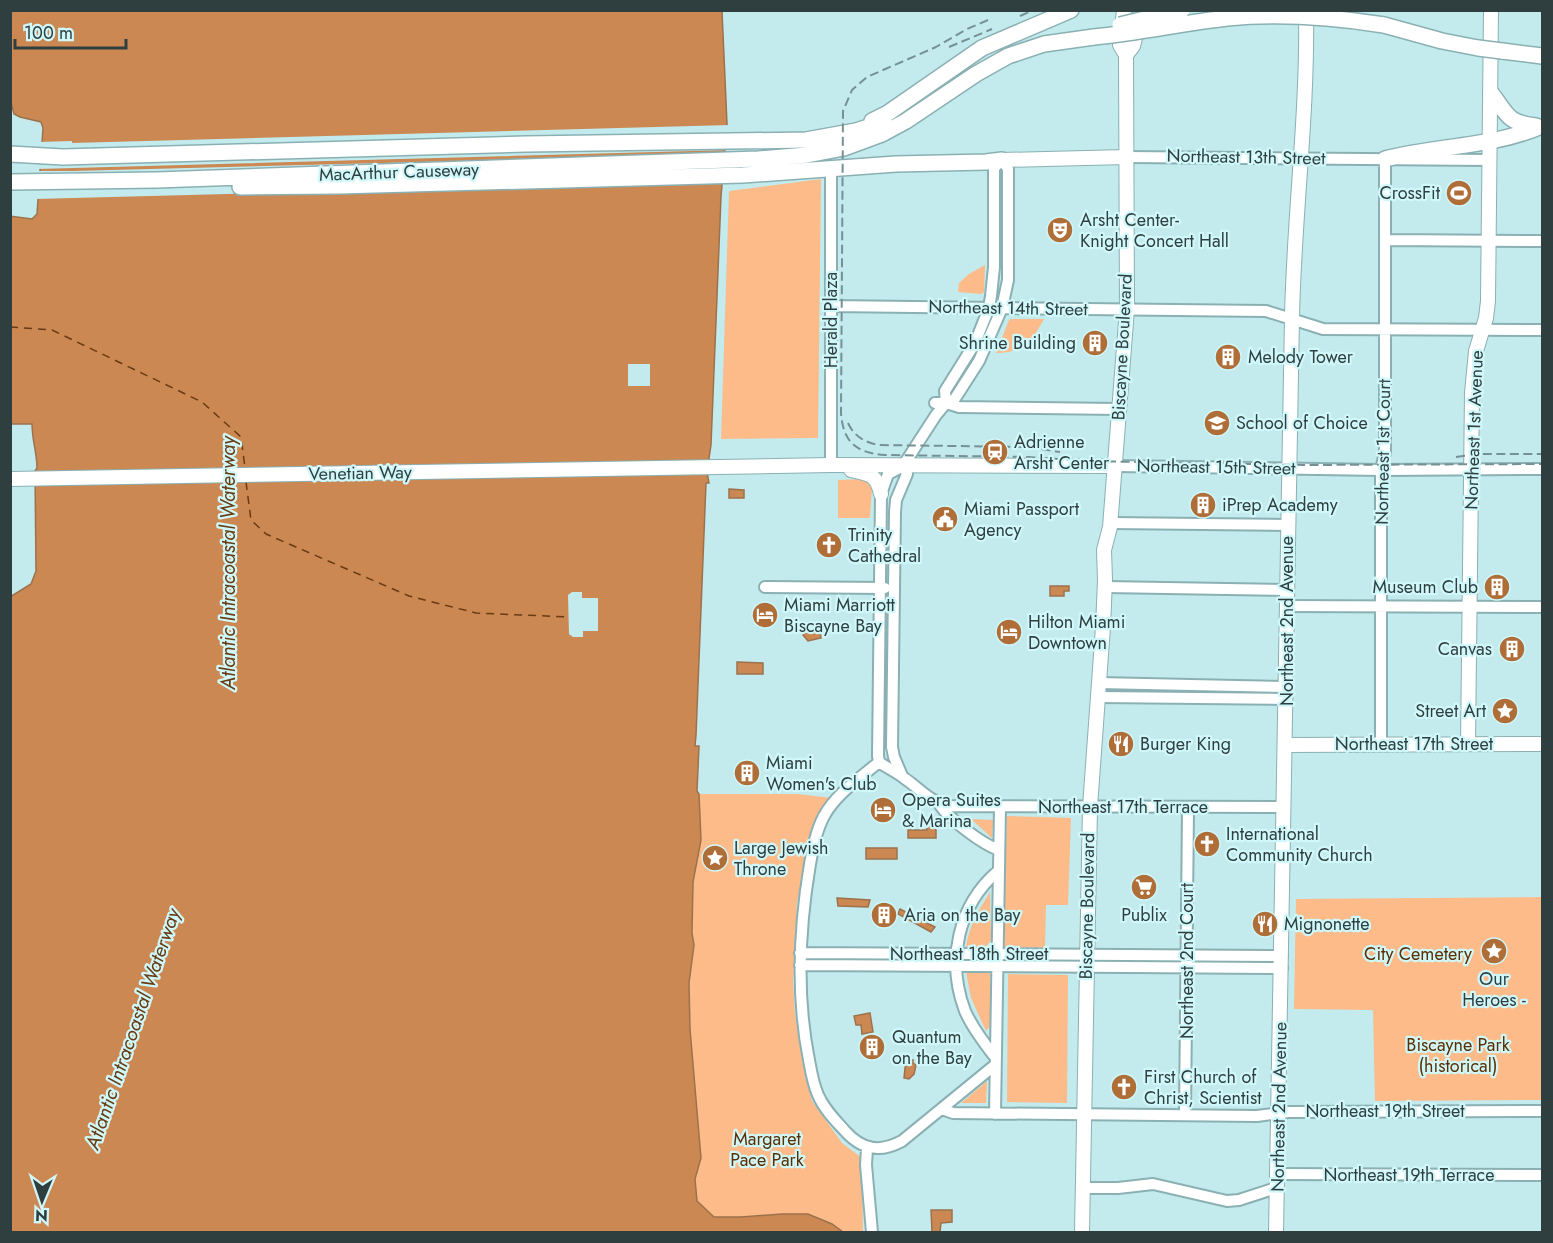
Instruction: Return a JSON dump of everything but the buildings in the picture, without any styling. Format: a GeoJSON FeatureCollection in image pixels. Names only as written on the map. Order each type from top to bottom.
{"type":"FeatureCollection","features":[{"type":"Feature","properties":{"kind":"highway"},"geometry":{"type":"LineString","coordinates":[[851,132],[888,113],[982,48],[1071,10]]}},
{"type":"Feature","properties":{"kind":"highway"},"geometry":{"type":"LineString","coordinates":[[1094,32],[1182,10]]}},
{"type":"Feature","properties":{"kind":"highway"},"geometry":{"type":"LineString","coordinates":[[851,132],[874,126],[897,115],[978,62],[1009,45],[1047,33],[1094,32],[1267,16],[1367,22],[1478,48],[1542,56]]}},
{"type":"Feature","properties":{"kind":"highway","name":"MacArthur Causeway"},"geometry":{"type":"LineString","coordinates":[[10,182],[158,180],[787,157],[837,150],[865,141],[906,121],[976,74],[1008,56],[1044,44],[1094,32]]}},
{"type":"Feature","properties":{"kind":"highway"},"geometry":{"type":"LineString","coordinates":[[1491,93],[1510,119],[1524,125],[1541,126]]}},
{"type":"Feature","properties":{"kind":"highway"},"geometry":{"type":"LineString","coordinates":[[1385,159],[1410,152],[1452,147],[1528,131],[1541,126]]}},
{"type":"Feature","properties":{"kind":"highway","name":"MacArthur Causeway"},"geometry":{"type":"LineString","coordinates":[[10,155],[526,144],[742,142],[814,139],[851,132]]}},
{"type":"Feature","properties":{"kind":"highway"},"geometry":{"type":"LineString","coordinates":[[158,180],[179,187],[311,187],[743,175],[896,164],[1002,160]]}},
{"type":"Feature","properties":{"kind":"main road","name":"Biscayne Boulevard"},"geometry":{"type":"LineString","coordinates":[[1082,1233],[1090,807],[1105,584],[1104,550],[1110,527],[1127,309],[1126,55],[1120,45],[1124,10]]}},
{"type":"Feature","properties":{"kind":"main road","name":"Northeast 2nd Avenue"},"geometry":{"type":"LineString","coordinates":[[1276,1233],[1294,239],[1306,93],[1306,10]]}},
{"type":"Feature","properties":{"kind":"main road","name":"Northeast 1st Avenue"},"geometry":{"type":"LineString","coordinates":[[1468,744],[1473,369],[1488,309],[1491,10]]}},
{"type":"Feature","properties":{"kind":"main road","name":"Biscayne Boulevard"},"geometry":{"type":"LineString","coordinates":[[1126,55],[1133,46],[1141,11]]}},
{"type":"Feature","properties":{"kind":"main road","name":"Northeast 13th Street"},"geometry":{"type":"LineString","coordinates":[[1002,160],[1126,157]]}},
{"type":"Feature","properties":{"kind":"main road"},"geometry":{"type":"LineString","coordinates":[[831,465],[873,477],[879,484],[881,494]]}},
{"type":"Feature","properties":{"kind":"main road","name":"Northeast 15th Street"},"geometry":{"type":"LineString","coordinates":[[710,466],[1114,466]]}},
{"type":"Feature","properties":{"kind":"main road","name":"Venetian Way"},"geometry":{"type":"LineString","coordinates":[[10,479],[710,466]]}},
{"type":"Feature","properties":{"kind":"main road","name":"Northeast 17th Street"},"geometry":{"type":"LineString","coordinates":[[1286,745],[1542,744]]}},
{"type":"Feature","properties":{"kind":"street","name":"Northeast 13th Street"},"geometry":{"type":"LineString","coordinates":[[1126,157],[1489,160]]}},
{"type":"Feature","properties":{"kind":"street","name":"Northeast 1st Court"},"geometry":{"type":"LineString","coordinates":[[1381,744],[1382,470],[1385,452],[1385,159]]}},
{"type":"Feature","properties":{"kind":"street"},"geometry":{"type":"LineString","coordinates":[[941,403],[954,400],[979,361],[1002,308],[1008,280],[1008,170],[1002,160],[994,168],[993,279],[989,308],[975,343],[945,391],[941,403],[903,465],[888,474],[881,494],[879,762],[831,806],[817,832],[804,901],[800,959],[805,1039],[817,1094],[825,1108],[851,1138],[867,1148],[892,1146],[942,1109],[995,1061]]}},
{"type":"Feature","properties":{"kind":"street","name":"Herald Plaza"},"geometry":{"type":"LineString","coordinates":[[831,175],[831,465]]}},
{"type":"Feature","properties":{"kind":"street"},"geometry":{"type":"LineString","coordinates":[[994,229],[1008,229]]}},
{"type":"Feature","properties":{"kind":"street"},"geometry":{"type":"LineString","coordinates":[[1385,240],[1542,241]]}},
{"type":"Feature","properties":{"kind":"street","name":"Northeast 14th Street"},"geometry":{"type":"LineString","coordinates":[[831,306],[1266,311],[1323,329],[1542,330]]}},
{"type":"Feature","properties":{"kind":"street"},"geometry":{"type":"LineString","coordinates":[[941,403],[958,407],[1119,409]]}},
{"type":"Feature","properties":{"kind":"street"},"geometry":{"type":"LineString","coordinates":[[902,776],[892,747],[896,500],[907,474],[903,465]]}},
{"type":"Feature","properties":{"kind":"street","name":"Northeast 15th Street"},"geometry":{"type":"LineString","coordinates":[[1114,466],[1382,470],[1542,469]]}},
{"type":"Feature","properties":{"kind":"street"},"geometry":{"type":"LineString","coordinates":[[1110,527],[1288,525]]}},
{"type":"Feature","properties":{"kind":"street"},"geometry":{"type":"LineString","coordinates":[[1105,584],[1287,590]]}},
{"type":"Feature","properties":{"kind":"street"},"geometry":{"type":"LineString","coordinates":[[765,587],[894,588]]}},
{"type":"Feature","properties":{"kind":"street"},"geometry":{"type":"LineString","coordinates":[[1286,606],[1542,607]]}},
{"type":"Feature","properties":{"kind":"street"},"geometry":{"type":"LineString","coordinates":[[878,720],[889,713],[893,700],[888,690],[885,669],[879,665]]}},
{"type":"Feature","properties":{"kind":"street"},"geometry":{"type":"LineString","coordinates":[[1098,690],[1286,693]]}},
{"type":"Feature","properties":{"kind":"street"},"geometry":{"type":"LineString","coordinates":[[878,733],[888,740],[892,747]]}},
{"type":"Feature","properties":{"kind":"street","name":"Northeast 17th Terrace"},"geometry":{"type":"LineString","coordinates":[[879,762],[940,804],[946,815],[989,847],[999,850]]}},
{"type":"Feature","properties":{"kind":"street","name":"Northeast 17th Terrace"},"geometry":{"type":"LineString","coordinates":[[940,804],[961,807],[1284,807]]}},
{"type":"Feature","properties":{"kind":"street"},"geometry":{"type":"LineString","coordinates":[[961,807],[962,820],[970,831]]}},
{"type":"Feature","properties":{"kind":"street"},"geometry":{"type":"LineString","coordinates":[[995,1114],[1000,807]]}},
{"type":"Feature","properties":{"kind":"street","name":"Northeast 2nd Court"},"geometry":{"type":"LineString","coordinates":[[1185,1115],[1188,808]]}},
{"type":"Feature","properties":{"kind":"street"},"geometry":{"type":"LineString","coordinates":[[995,1061],[966,1011],[958,982],[957,960],[960,929],[968,909],[983,884],[998,871]]}},
{"type":"Feature","properties":{"kind":"street","name":"Northeast 18th Street"},"geometry":{"type":"LineString","coordinates":[[1086,961],[1187,956],[1282,962]]}},
{"type":"Feature","properties":{"kind":"street","name":"Northeast 18th Street"},"geometry":{"type":"LineString","coordinates":[[800,959],[1086,961],[1187,968],[1282,962]]}},
{"type":"Feature","properties":{"kind":"street","name":"Northeast 19th Street"},"geometry":{"type":"LineString","coordinates":[[942,1109],[953,1113],[1185,1115],[1288,1112],[1542,1111]]}},
{"type":"Feature","properties":{"kind":"street"},"geometry":{"type":"LineString","coordinates":[[867,1148],[866,1165],[872,1233]]}},
{"type":"Feature","properties":{"kind":"street","name":"Northeast 19th Terrace"},"geometry":{"type":"LineString","coordinates":[[1082,1188],[1153,1184],[1227,1201],[1252,1196],[1276,1181],[1542,1175]]}},
{"type":"Feature","properties":{"kind":"green space"},"geometry":{"type":"Polygon","coordinates":[[[821,179],[818,438],[721,439],[729,191],[821,179]]]}},
{"type":"Feature","properties":{"kind":"green space"},"geometry":{"type":"Polygon","coordinates":[[[985,265],[984,292],[981,294],[958,292],[959,283],[985,265]]]}},
{"type":"Feature","properties":{"kind":"green space"},"geometry":{"type":"Polygon","coordinates":[[[1044,319],[1026,344],[1013,351],[996,353],[1009,320],[1044,319]]]}},
{"type":"Feature","properties":{"kind":"green space"},"geometry":{"type":"Polygon","coordinates":[[[865,479],[872,488],[870,518],[838,518],[838,480],[865,479]]]}},
{"type":"Feature","properties":{"kind":"green space","name":"Margaret Pace Park"},"geometry":{"type":"Polygon","coordinates":[[[699,794],[797,794],[832,798],[813,825],[797,903],[793,982],[795,1014],[804,1070],[812,1101],[842,1143],[862,1158],[863,1232],[714,1217],[697,1201],[695,1179],[701,1158],[690,1029],[689,983],[694,945],[692,933],[693,882],[701,840],[699,794]]]}},
{"type":"Feature","properties":{"kind":"green space"},"geometry":{"type":"Polygon","coordinates":[[[1007,816],[1071,818],[1068,905],[1046,905],[1045,948],[1003,947],[1007,816]]]}},
{"type":"Feature","properties":{"kind":"green space"},"geometry":{"type":"Polygon","coordinates":[[[971,819],[993,820],[992,838],[971,819]]]}},
{"type":"Feature","properties":{"kind":"green space"},"geometry":{"type":"Polygon","coordinates":[[[990,892],[991,940],[986,947],[966,947],[972,925],[990,892]]]}},
{"type":"Feature","properties":{"kind":"green space","name":"City Cemetery"},"geometry":{"type":"Polygon","coordinates":[[[1542,897],[1542,1100],[1375,1101],[1373,1010],[1294,1009],[1296,899],[1542,897]]]}},
{"type":"Feature","properties":{"kind":"green space"},"geometry":{"type":"Polygon","coordinates":[[[966,972],[990,973],[991,1025],[986,1031],[971,998],[966,972]]]}},
{"type":"Feature","properties":{"kind":"green space"},"geometry":{"type":"Polygon","coordinates":[[[1008,974],[1068,975],[1067,1103],[1007,1102],[1008,974]]]}},
{"type":"Feature","properties":{"kind":"green space"},"geometry":{"type":"Polygon","coordinates":[[[987,1081],[986,1103],[961,1103],[987,1081]]]}},
{"type":"Feature","properties":{"kind":"water","name":"Atlantic Intracoastal Waterway"},"geometry":{"type":"Polygon","coordinates":[[[11,11],[722,11],[727,124],[721,197],[711,445],[707,472],[709,483],[706,483],[695,746],[699,746],[697,791],[701,840],[693,882],[692,933],[694,945],[689,983],[690,1029],[701,1158],[695,1179],[697,1201],[714,1217],[808,1214],[832,1224],[843,1232],[11,1232],[10,597],[31,584],[36,571],[35,471],[37,468],[32,424],[11,424],[10,216],[32,219],[37,214],[43,128],[41,122],[14,114],[10,99],[11,11]]]}},
{"type":"Feature","properties":{"kind":"water"},"geometry":{"type":"Polygon","coordinates":[[[729,489],[744,490],[744,498],[729,498],[729,489]]]}},
{"type":"Feature","properties":{"kind":"water"},"geometry":{"type":"Polygon","coordinates":[[[1050,586],[1069,586],[1069,591],[1064,591],[1064,596],[1050,596],[1050,586]]]}},
{"type":"Feature","properties":{"kind":"water"},"geometry":{"type":"Polygon","coordinates":[[[808,630],[820,630],[821,638],[808,641],[803,635],[808,630]]]}},
{"type":"Feature","properties":{"kind":"water"},"geometry":{"type":"Polygon","coordinates":[[[737,662],[763,663],[763,674],[737,674],[737,662]]]}},
{"type":"Feature","properties":{"kind":"water"},"geometry":{"type":"Polygon","coordinates":[[[927,824],[936,824],[936,838],[908,838],[908,830],[927,830],[927,824]]]}},
{"type":"Feature","properties":{"kind":"water"},"geometry":{"type":"Polygon","coordinates":[[[866,848],[897,848],[897,859],[866,859],[866,848]]]}},
{"type":"Feature","properties":{"kind":"water"},"geometry":{"type":"Polygon","coordinates":[[[837,898],[870,900],[868,907],[838,906],[837,898]]]}},
{"type":"Feature","properties":{"kind":"water"},"geometry":{"type":"Polygon","coordinates":[[[900,909],[935,927],[931,932],[898,914],[900,909]]]}},
{"type":"Feature","properties":{"kind":"water"},"geometry":{"type":"Polygon","coordinates":[[[870,1013],[873,1032],[862,1034],[861,1025],[856,1025],[854,1016],[870,1013]]]}},
{"type":"Feature","properties":{"kind":"water"},"geometry":{"type":"Polygon","coordinates":[[[906,1059],[913,1060],[916,1065],[914,1074],[909,1079],[904,1078],[906,1059]]]}},
{"type":"Feature","properties":{"kind":"water"},"geometry":{"type":"Polygon","coordinates":[[[931,1210],[952,1210],[952,1222],[941,1223],[940,1232],[932,1232],[931,1210]]]}},
{"type":"Feature","properties":{"kind":"pier"},"geometry":{"type":"Polygon","coordinates":[[[730,125],[728,150],[37,169],[39,142],[72,141],[72,143],[730,125]]]}},
{"type":"Feature","properties":{"kind":"pier"},"geometry":{"type":"Polygon","coordinates":[[[728,154],[725,181],[35,199],[37,171],[728,154]]]}},
{"type":"Feature","properties":{"kind":"pier"},"geometry":{"type":"Polygon","coordinates":[[[628,364],[650,364],[650,386],[628,386],[628,364]]]}},
{"type":"Feature","properties":{"kind":"pier"},"geometry":{"type":"Polygon","coordinates":[[[572,592],[582,592],[582,598],[598,598],[598,631],[583,631],[583,637],[573,637],[569,634],[568,595],[572,592]]]}},
{"type":"Feature","properties":{"kind":"ferry route"},"geometry":{"type":"LineString","coordinates":[[10,327],[52,330],[202,402],[241,437],[245,468]]}},
{"type":"Feature","properties":{"kind":"ferry route"},"geometry":{"type":"LineString","coordinates":[[246,482],[251,520],[266,534],[409,596],[476,613],[569,617]]}},
{"type":"Feature","properties":{"kind":"railway"},"geometry":{"type":"LineString","coordinates":[[1020,16],[1034,10]]}},
{"type":"Feature","properties":{"kind":"railway"},"geometry":{"type":"LineString","coordinates":[[988,20],[936,47],[867,77],[852,90],[843,111],[841,413],[845,432],[853,444],[866,452],[885,455],[1028,457],[1085,461],[1303,465],[1542,464]]}},
{"type":"Feature","properties":{"kind":"railway"},"geometry":{"type":"LineString","coordinates":[[949,47],[992,29]]}},
{"type":"Feature","properties":{"kind":"railway"},"geometry":{"type":"LineString","coordinates":[[848,423],[860,438],[878,445],[1028,447],[1060,452]]}},
{"type":"Feature","properties":{"kind":"railway"},"geometry":{"type":"LineString","coordinates":[[1456,457],[1479,454],[1542,454]]}},
{"type":"Feature","properties":{"kind":"place","name":"CrossFit"},"geometry":{"type":"Point","coordinates":[1459,193]}},
{"type":"Feature","properties":{"kind":"place","name":"Arsht Center- Knight Concert Hall"},"geometry":{"type":"Point","coordinates":[1060,230]}},
{"type":"Feature","properties":{"kind":"place","name":"Shrine Building"},"geometry":{"type":"Point","coordinates":[1095,343]}},
{"type":"Feature","properties":{"kind":"place","name":"Melody Tower"},"geometry":{"type":"Point","coordinates":[1228,357]}},
{"type":"Feature","properties":{"kind":"place","name":"School of Choice"},"geometry":{"type":"Point","coordinates":[1217,423]}},
{"type":"Feature","properties":{"kind":"place","name":"Adrienne Arsht Center"},"geometry":{"type":"Point","coordinates":[995,452]}},
{"type":"Feature","properties":{"kind":"place","name":"iPrep Academy"},"geometry":{"type":"Point","coordinates":[1203,505]}},
{"type":"Feature","properties":{"kind":"place","name":"Miami Passport Agency"},"geometry":{"type":"Point","coordinates":[945,519]}},
{"type":"Feature","properties":{"kind":"place","name":"Trinity Cathedral"},"geometry":{"type":"Point","coordinates":[829,545]}},
{"type":"Feature","properties":{"kind":"place","name":"Museum Club"},"geometry":{"type":"Point","coordinates":[1497,587]}},
{"type":"Feature","properties":{"kind":"place","name":"Miami Marriott Biscayne Bay"},"geometry":{"type":"Point","coordinates":[765,615]}},
{"type":"Feature","properties":{"kind":"place","name":"Hilton Miami Downtown"},"geometry":{"type":"Point","coordinates":[1009,632]}},
{"type":"Feature","properties":{"kind":"place","name":"Canvas"},"geometry":{"type":"Point","coordinates":[1512,649]}},
{"type":"Feature","properties":{"kind":"place","name":"Street Art"},"geometry":{"type":"Point","coordinates":[1505,711]}},
{"type":"Feature","properties":{"kind":"place","name":"Burger King"},"geometry":{"type":"Point","coordinates":[1121,744]}},
{"type":"Feature","properties":{"kind":"place","name":"Miami Women's Club"},"geometry":{"type":"Point","coordinates":[747,773]}},
{"type":"Feature","properties":{"kind":"place","name":"Opera Suites & Marina"},"geometry":{"type":"Point","coordinates":[883,810]}},
{"type":"Feature","properties":{"kind":"place","name":"International Community Church"},"geometry":{"type":"Point","coordinates":[1207,844]}},
{"type":"Feature","properties":{"kind":"place","name":"Large Jewish Throne"},"geometry":{"type":"Point","coordinates":[715,858]}},
{"type":"Feature","properties":{"kind":"place","name":"Publix"},"geometry":{"type":"Point","coordinates":[1144,887]}},
{"type":"Feature","properties":{"kind":"place","name":"Aria on the Bay"},"geometry":{"type":"Point","coordinates":[884,915]}},
{"type":"Feature","properties":{"kind":"place","name":"Mignonette"},"geometry":{"type":"Point","coordinates":[1265,924]}},
{"type":"Feature","properties":{"kind":"place","name":"Our Heroes -"},"geometry":{"type":"Point","coordinates":[1494,951]}},
{"type":"Feature","properties":{"kind":"place","name":"Quantum on the Bay"},"geometry":{"type":"Point","coordinates":[872,1047]}},
{"type":"Feature","properties":{"kind":"place","name":"First Church of Christ, Scientist"},"geometry":{"type":"Point","coordinates":[1124,1087]}},
{"type":"Feature","properties":{"kind":"park label","name":"Biscayne Park (historical)"},"geometry":{"type":"Point","coordinates":[1458,1055]}}]}
